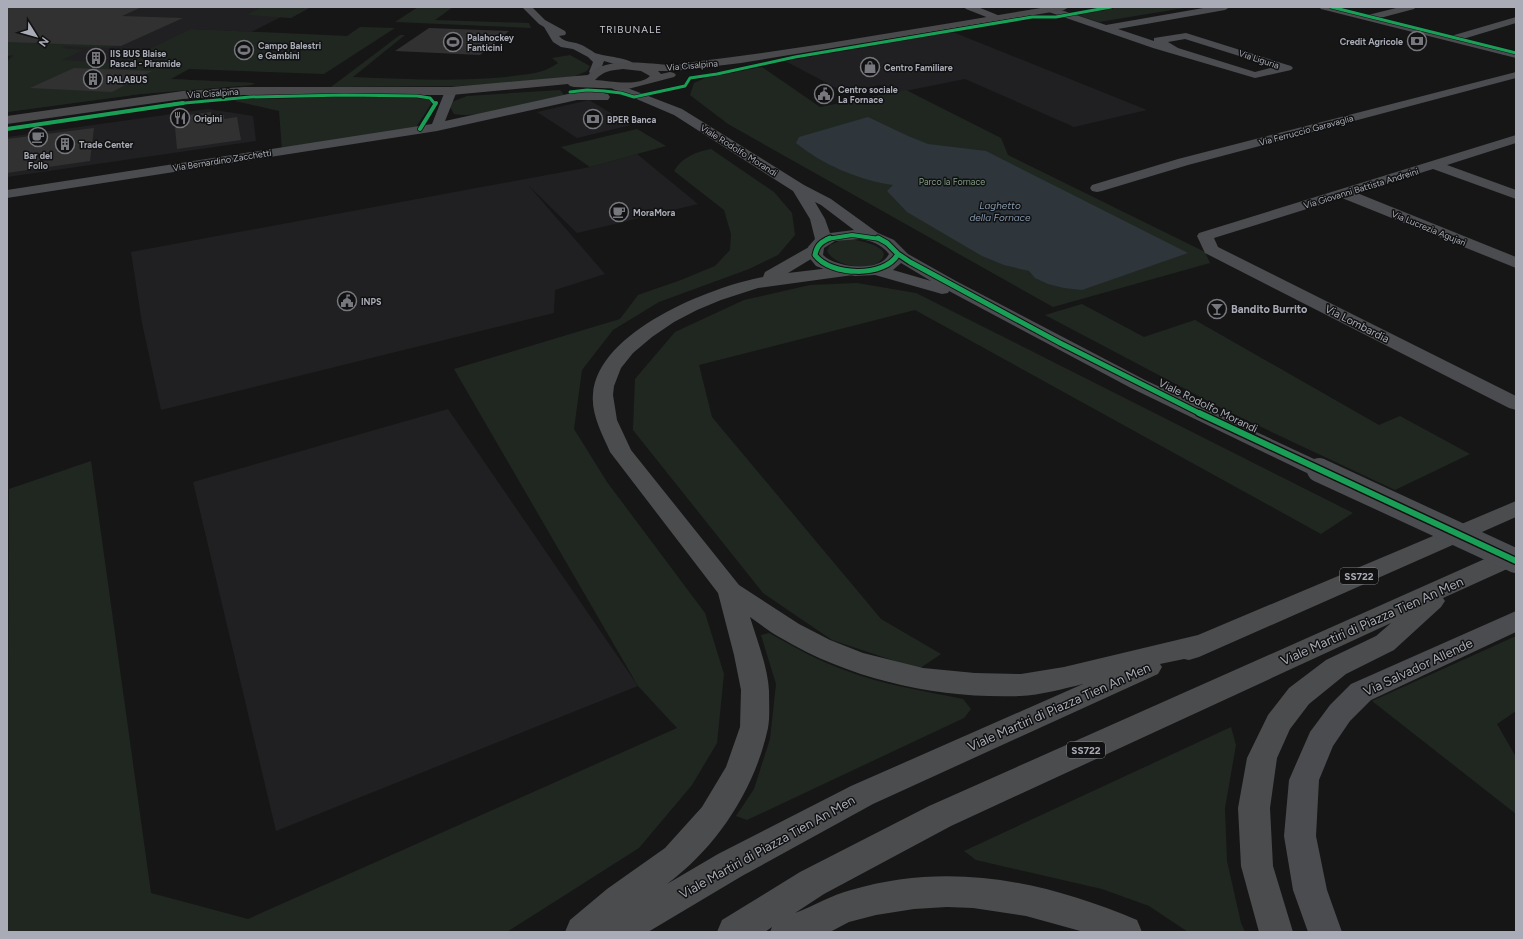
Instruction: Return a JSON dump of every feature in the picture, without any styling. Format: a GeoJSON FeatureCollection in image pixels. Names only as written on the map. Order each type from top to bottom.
{"type":"FeatureCollection","features":[{"type":"Feature","properties":{"kind":"highway"},"geometry":{"type":"LineString","coordinates":[[756,284],[790,266],[819,245]]}},
{"type":"Feature","properties":{"kind":"highway"},"geometry":{"type":"LineString","coordinates":[[847,271],[808,275],[756,284],[703,302],[670,316],[649,329],[628,346],[614,364],[604,386],[604,407],[609,429],[621,452],[730,591],[790,630],[821,647],[855,661],[923,679],[975,684],[1021,685],[1064,678],[1202,644]]}},
{"type":"Feature","properties":{"kind":"highway","name":"Viale Martiri di Piazza Tien An Men"},"geometry":{"type":"LineString","coordinates":[[616,932],[730,865],[862,795],[1202,644],[1516,508]]}},
{"type":"Feature","properties":{"kind":"highway","name":"Viale Martiri di Piazza Tien An Men"},"geometry":{"type":"LineString","coordinates":[[734,932],[812,883],[940,816],[1516,555]]}},
{"type":"Feature","properties":{"kind":"highway"},"geometry":{"type":"LineString","coordinates":[[1276,932],[1257,866],[1254,808],[1262,758],[1278,723],[1299,696],[1336,667],[1385,643],[1448,586]]}},
{"type":"Feature","properties":{"kind":"highway"},"geometry":{"type":"LineString","coordinates":[[582,932],[619,900],[676,858],[713,817],[740,771],[754,727],[755,690],[748,655],[730,591]]}},
{"type":"Feature","properties":{"kind":"highway"},"geometry":{"type":"LineString","coordinates":[[787,932],[811,924],[847,906],[890,896],[924,892],[964,892],[999,895],[1076,913],[1109,924],[1125,932]]}},
{"type":"Feature","properties":{"kind":"main road","name":"Via Cisalpina"},"geometry":{"type":"LineString","coordinates":[[595,78],[611,67],[631,66],[643,68],[674,68],[741,60],[1064,7]]}},
{"type":"Feature","properties":{"kind":"main road","name":"Via Cisalpina"},"geometry":{"type":"LineString","coordinates":[[8,120],[183,95],[244,91],[452,91],[595,78],[617,87],[741,60]]}},
{"type":"Feature","properties":{"kind":"main road","name":"Via Cisalpina"},"geometry":{"type":"LineString","coordinates":[[643,68],[654,72],[651,80]]}},
{"type":"Feature","properties":{"kind":"street"},"geometry":{"type":"LineString","coordinates":[[527,7],[548,26],[557,40],[565,44],[575,46],[592,55],[618,61],[631,66]]}},
{"type":"Feature","properties":{"kind":"street"},"geometry":{"type":"LineString","coordinates":[[969,7],[997,18]]}},
{"type":"Feature","properties":{"kind":"street","name":"Via Liguria"},"geometry":{"type":"LineString","coordinates":[[1104,28],[1225,7]]}},
{"type":"Feature","properties":{"kind":"street"},"geometry":{"type":"LineString","coordinates":[[1324,7],[1516,56]]}},
{"type":"Feature","properties":{"kind":"street"},"geometry":{"type":"LineString","coordinates":[[1366,18],[1411,7]]}},
{"type":"Feature","properties":{"kind":"street","name":"Via Liguria"},"geometry":{"type":"LineString","coordinates":[[1049,9],[1157,46],[1255,75],[1287,68],[1186,36],[1158,40],[1174,50]]}},
{"type":"Feature","properties":{"kind":"street"},"geometry":{"type":"LineString","coordinates":[[1450,40],[1516,20]]}},
{"type":"Feature","properties":{"kind":"street"},"geometry":{"type":"LineString","coordinates":[[592,55],[599,62],[595,78]]}},
{"type":"Feature","properties":{"kind":"street","name":"Via Ferruccio Garavaglia"},"geometry":{"type":"LineString","coordinates":[[1098,188],[1183,162],[1516,75]]}},
{"type":"Feature","properties":{"kind":"street","name":"Viale Rodolfo Morandi"},"geometry":{"type":"LineString","coordinates":[[651,80],[678,112]]}},
{"type":"Feature","properties":{"kind":"street","name":"Viale Rodolfo Morandi"},"geometry":{"type":"LineString","coordinates":[[617,87],[678,112],[799,188],[826,202],[872,236],[892,245],[898,253],[924,270],[1060,343],[1231,429],[1516,561]]}},
{"type":"Feature","properties":{"kind":"street"},"geometry":{"type":"LineString","coordinates":[[436,127],[452,91]]}},
{"type":"Feature","properties":{"kind":"street","name":"Via Bernardino Zacchetti"},"geometry":{"type":"LineString","coordinates":[[7,194],[436,127],[577,96],[594,95],[604,97]]}},
{"type":"Feature","properties":{"kind":"street","name":"Via Giovanni Battista Andreini"},"geometry":{"type":"LineString","coordinates":[[1205,236],[1515,140]]}},
{"type":"Feature","properties":{"kind":"street"},"geometry":{"type":"LineString","coordinates":[[1434,165],[1516,195]]}},
{"type":"Feature","properties":{"kind":"street","name":"Viale Rodolfo Morandi"},"geometry":{"type":"LineString","coordinates":[[799,188],[807,203],[816,213],[822,226],[819,245],[815,255],[826,265],[847,271],[876,270],[895,261],[898,253]]}},
{"type":"Feature","properties":{"kind":"street","name":"Via Lucrezia Agujari"},"geometry":{"type":"LineString","coordinates":[[1343,193],[1516,263]]}},
{"type":"Feature","properties":{"kind":"street","name":"Viale Rodolfo Morandi"},"geometry":{"type":"LineString","coordinates":[[819,245],[843,235],[872,236]]}},
{"type":"Feature","properties":{"kind":"street","name":"Via Lombardia"},"geometry":{"type":"LineString","coordinates":[[1205,236],[1211,250],[1516,404]]}},
{"type":"Feature","properties":{"kind":"street","name":"Viale Rodolfo Morandi"},"geometry":{"type":"LineString","coordinates":[[876,270],[938,288],[1001,310]]}},
{"type":"Feature","properties":{"kind":"street","name":"Via Salvador Allende"},"geometry":{"type":"LineString","coordinates":[[1325,932],[1310,890],[1300,836],[1304,780],[1320,741],[1340,713],[1362,692],[1516,621]]}},
{"type":"Feature","properties":{"kind":"shaded area"},"geometry":{"type":"Polygon","coordinates":[[[7,7],[311,7],[291,18],[281,17],[251,32],[191,29],[171,79],[255,83],[251,85],[141,94],[7,112],[7,62],[14,51],[7,7]]]}},
{"type":"Feature","properties":{"kind":"shaded area"},"geometry":{"type":"Polygon","coordinates":[[[948,30],[1147,110],[1074,127],[965,79],[895,93],[880,85],[844,92],[785,61],[885,44],[883,41],[948,30]]]}},
{"type":"Feature","properties":{"kind":"shaded area"},"geometry":{"type":"Polygon","coordinates":[[[589,100],[631,125],[577,138],[537,112],[589,100]]]}},
{"type":"Feature","properties":{"kind":"shaded area","name":"Trade Center"},"geometry":{"type":"Polygon","coordinates":[[[208,109],[253,116],[256,141],[7,177],[7,137],[208,109]]]}},
{"type":"Feature","properties":{"kind":"shaded area","name":"INPS"},"geometry":{"type":"Polygon","coordinates":[[[637,154],[698,204],[577,233],[528,185],[605,274],[555,290],[554,313],[161,410],[142,323],[131,252],[590,167],[637,154]]]}},
{"type":"Feature","properties":{"kind":"shaded area"},"geometry":{"type":"Polygon","coordinates":[[[448,409],[638,686],[276,831],[193,482],[448,409]]]}},
{"type":"Feature","properties":{"kind":"green space"},"geometry":{"type":"Polygon","coordinates":[[[262,7],[311,7],[291,18],[247,15],[262,7]]]}},
{"type":"Feature","properties":{"kind":"green space"},"geometry":{"type":"Polygon","coordinates":[[[418,7],[453,7],[435,20],[529,23],[531,28],[395,22],[418,7]]]}},
{"type":"Feature","properties":{"kind":"green space"},"geometry":{"type":"Polygon","coordinates":[[[1118,7],[1190,7],[1099,22],[1077,15],[1118,7]]]}},
{"type":"Feature","properties":{"kind":"green space"},"geometry":{"type":"Polygon","coordinates":[[[83,22],[33,44],[42,42],[116,45],[109,48],[65,46],[62,48],[83,50],[62,60],[119,64],[191,29],[347,36],[360,27],[395,28],[324,74],[189,69],[171,79],[255,83],[251,85],[141,94],[7,112],[7,62],[15,55],[7,56],[7,36],[83,22]]]}},
{"type":"Feature","properties":{"kind":"green space"},"geometry":{"type":"Polygon","coordinates":[[[400,35],[405,35],[353,77],[449,80],[487,79],[546,70],[558,63],[552,58],[570,55],[590,66],[587,71],[573,77],[545,80],[459,86],[331,87],[400,35]]]}},
{"type":"Feature","properties":{"kind":"green space","name":"Parco la Fornace"},"geometry":{"type":"Polygon","coordinates":[[[762,67],[820,107],[906,90],[1001,138],[1008,155],[1205,252],[1210,263],[1053,307],[728,124],[690,95],[694,83],[705,78],[762,67]]]}},
{"type":"Feature","properties":{"kind":"green space"},"geometry":{"type":"Polygon","coordinates":[[[560,90],[564,95],[494,112],[466,115],[454,114],[450,107],[452,102],[467,96],[560,90]]]}},
{"type":"Feature","properties":{"kind":"green space"},"geometry":{"type":"Polygon","coordinates":[[[304,95],[421,97],[433,101],[416,127],[282,149],[279,111],[226,99],[304,95]]]}},
{"type":"Feature","properties":{"kind":"green space"},"geometry":{"type":"Polygon","coordinates":[[[637,129],[666,146],[590,167],[561,147],[637,129]]]}},
{"type":"Feature","properties":{"kind":"green space"},"geometry":{"type":"Polygon","coordinates":[[[711,149],[774,192],[792,213],[795,235],[778,255],[749,269],[659,302],[613,330],[582,370],[574,429],[607,482],[705,613],[724,674],[717,743],[692,785],[639,848],[507,932],[7,932],[9,489],[91,461],[151,893],[248,919],[677,728],[638,686],[454,369],[620,319],[638,295],[715,266],[730,250],[731,234],[724,210],[674,171],[681,162],[690,156],[711,149]]]}},
{"type":"Feature","properties":{"kind":"green space"},"geometry":{"type":"Polygon","coordinates":[[[850,239],[874,245],[883,252],[884,256],[875,264],[860,267],[844,264],[831,256],[827,251],[830,245],[839,241],[850,239]]]}},
{"type":"Feature","properties":{"kind":"green space"},"geometry":{"type":"Polygon","coordinates":[[[857,283],[916,293],[1353,513],[1321,534],[915,310],[699,365],[712,417],[881,619],[941,654],[919,669],[832,640],[763,593],[633,430],[635,379],[675,332],[744,300],[810,285],[857,283]]]}},
{"type":"Feature","properties":{"kind":"green space"},"geometry":{"type":"Polygon","coordinates":[[[1082,304],[1144,337],[1195,320],[1379,425],[1400,416],[1470,454],[1395,490],[1225,410],[1045,315],[1082,304]]]}},
{"type":"Feature","properties":{"kind":"green space"},"geometry":{"type":"Polygon","coordinates":[[[769,633],[807,654],[837,667],[861,676],[890,684],[963,699],[971,709],[964,718],[747,820],[736,816],[754,789],[770,739],[776,684],[761,635],[769,633]]]}},
{"type":"Feature","properties":{"kind":"green space"},"geometry":{"type":"Polygon","coordinates":[[[1516,636],[1516,711],[1497,724],[1516,757],[1516,814],[1372,701],[1516,636]]]}},
{"type":"Feature","properties":{"kind":"green space"},"geometry":{"type":"Polygon","coordinates":[[[1231,727],[1236,745],[1225,808],[1227,861],[1241,923],[1245,932],[1188,932],[1149,906],[1102,889],[976,860],[964,851],[1231,727]]]}},
{"type":"Feature","properties":{"kind":"water","name":"Laghetto della Fornace"},"geometry":{"type":"Polygon","coordinates":[[[868,117],[928,144],[986,151],[1188,253],[1082,290],[1048,284],[1035,278],[1029,271],[1004,265],[982,256],[907,212],[887,191],[893,185],[880,183],[854,175],[830,165],[796,143],[799,137],[868,117]]]}},
{"type":"Feature","properties":{"kind":"building"},"geometry":{"type":"Polygon","coordinates":[[[7,7],[142,7],[122,16],[183,18],[121,46],[7,42],[7,7]]]}},
{"type":"Feature","properties":{"kind":"building","name":"Palahockey Fanticini"},"geometry":{"type":"Polygon","coordinates":[[[429,28],[509,31],[480,55],[395,51],[429,28]]]}},
{"type":"Feature","properties":{"kind":"building","name":"PALABUS"},"geometry":{"type":"Polygon","coordinates":[[[74,68],[152,71],[112,92],[30,88],[74,68]]]}},
{"type":"Feature","properties":{"kind":"building"},"geometry":{"type":"Polygon","coordinates":[[[211,112],[211,116],[224,115],[224,119],[237,117],[241,140],[177,149],[174,117],[211,112]]]}},
{"type":"Feature","properties":{"kind":"building"},"geometry":{"type":"Polygon","coordinates":[[[94,128],[90,161],[7,173],[7,139],[94,128]]]}},
{"type":"Feature","properties":{"kind":"cycle path"},"geometry":{"type":"LineString","coordinates":[[570,92],[587,90],[604,91],[621,93],[634,97],[685,86],[690,78],[717,74],[795,57],[1032,17],[1056,17],[1111,7]]}},
{"type":"Feature","properties":{"kind":"cycle path"},"geometry":{"type":"LineString","coordinates":[[1331,7],[1516,53]]}},
{"type":"Feature","properties":{"kind":"cycle path"},"geometry":{"type":"LineString","coordinates":[[7,129],[199,101],[274,96],[345,95],[417,96],[430,98],[436,103],[420,129]]}},
{"type":"Feature","properties":{"kind":"cycle path"},"geometry":{"type":"LineString","coordinates":[[898,253],[894,261],[887,266],[867,271],[834,268],[822,262],[815,255],[817,247],[822,241],[830,237],[841,235],[862,235],[879,238],[910,262],[1116,372],[1287,455],[1516,561]]}},
{"type":"Feature","properties":{"kind":"place","name":"Credit Agricole"},"geometry":{"type":"Point","coordinates":[1417,41]}},
{"type":"Feature","properties":{"kind":"place","name":"Palahockey Fanticini"},"geometry":{"type":"Point","coordinates":[453,42]}},
{"type":"Feature","properties":{"kind":"place","name":"Campo Balestri e Gambini"},"geometry":{"type":"Point","coordinates":[244,50]}},
{"type":"Feature","properties":{"kind":"place","name":"IIS BUS Blaise Pascal - Piramide"},"geometry":{"type":"Point","coordinates":[96,58]}},
{"type":"Feature","properties":{"kind":"place","name":"Centro Familiare"},"geometry":{"type":"Point","coordinates":[870,67]}},
{"type":"Feature","properties":{"kind":"place","name":"PALABUS"},"geometry":{"type":"Point","coordinates":[93,79]}},
{"type":"Feature","properties":{"kind":"place","name":"Centro sociale La Fornace"},"geometry":{"type":"Point","coordinates":[824,94]}},
{"type":"Feature","properties":{"kind":"place","name":"Origini"},"geometry":{"type":"Point","coordinates":[180,118]}},
{"type":"Feature","properties":{"kind":"place","name":"BPER Banca"},"geometry":{"type":"Point","coordinates":[593,119]}},
{"type":"Feature","properties":{"kind":"place","name":"Bar del Follo"},"geometry":{"type":"Point","coordinates":[38,137]}},
{"type":"Feature","properties":{"kind":"place","name":"Trade Center"},"geometry":{"type":"Point","coordinates":[65,144]}},
{"type":"Feature","properties":{"kind":"place","name":"MoraMora"},"geometry":{"type":"Point","coordinates":[619,212]}},
{"type":"Feature","properties":{"kind":"place","name":"INPS"},"geometry":{"type":"Point","coordinates":[347,301]}},
{"type":"Feature","properties":{"kind":"place","name":"Bandito Burrito"},"geometry":{"type":"Point","coordinates":[1217,309]}},
{"type":"Feature","properties":{"kind":"district","name":"TRIBUNALE"},"geometry":{"type":"Point","coordinates":[631,29]}}]}
